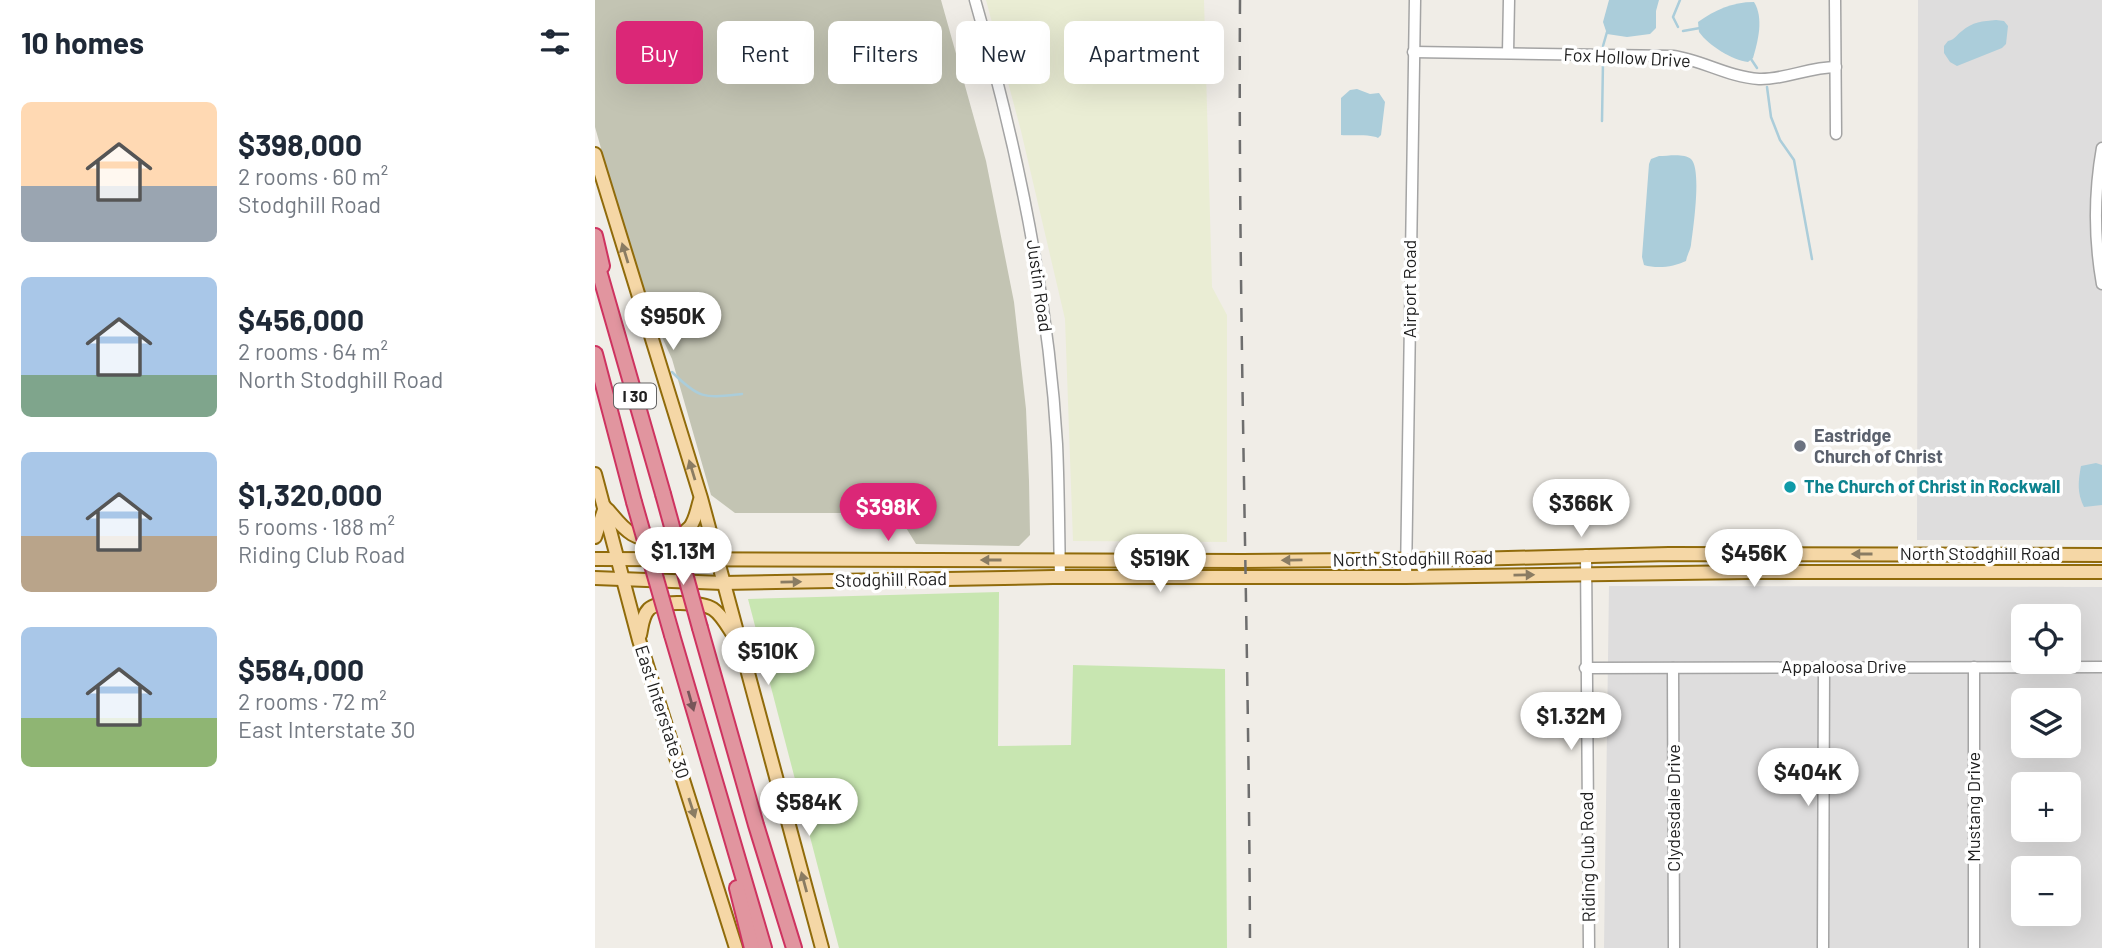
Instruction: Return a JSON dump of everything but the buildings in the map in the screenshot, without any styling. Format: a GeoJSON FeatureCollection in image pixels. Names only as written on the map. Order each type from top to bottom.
{"type":"FeatureCollection","features":[{"type":"Feature","properties":{"kind":"highway"},"geometry":{"type":"LineString","coordinates":[[595,236],[607,299]]}},
{"type":"Feature","properties":{"kind":"highway","name":"I 30"},"geometry":{"type":"LineString","coordinates":[[595,257],[756,825],[794,948]]}},
{"type":"Feature","properties":{"kind":"highway","name":"I 30"},"geometry":{"type":"LineString","coordinates":[[595,354],[634,502],[764,948]]}},
{"type":"Feature","properties":{"kind":"highway"},"geometry":{"type":"LineString","coordinates":[[719,794],[752,948]]}},
{"type":"Feature","properties":{"kind":"highway"},"geometry":{"type":"LineString","coordinates":[[756,825],[770,850],[803,948]]}},
{"type":"Feature","properties":{"kind":"main road"},"geometry":{"type":"LineString","coordinates":[[595,154],[701,498],[822,948]]}},
{"type":"Feature","properties":{"kind":"main road","name":"East Interstate 30"},"geometry":{"type":"LineString","coordinates":[[595,474],[639,640],[736,948]]}},
{"type":"Feature","properties":{"kind":"main road"},"geometry":{"type":"LineString","coordinates":[[595,537],[605,507],[630,533],[649,540],[681,535],[694,521],[701,498]]}},
{"type":"Feature","properties":{"kind":"main road","name":"North Stodghill Road"},"geometry":{"type":"LineString","coordinates":[[1060,560],[1407,559],[1586,555],[2102,555]]}},
{"type":"Feature","properties":{"kind":"main road","name":"Stodghill Road"},"geometry":{"type":"LineString","coordinates":[[595,559],[1060,560]]}},
{"type":"Feature","properties":{"kind":"main road","name":"North Stodghill Road"},"geometry":{"type":"LineString","coordinates":[[1060,577],[2102,572]]}},
{"type":"Feature","properties":{"kind":"main road","name":"Stodghill Road"},"geometry":{"type":"LineString","coordinates":[[595,578],[723,583],[1060,577]]}},
{"type":"Feature","properties":{"kind":"main road"},"geometry":{"type":"LineString","coordinates":[[639,640],[645,614],[651,607],[677,603],[714,609],[740,645]]}},
{"type":"Feature","properties":{"kind":"street","name":"Justin Road"},"geometry":{"type":"LineString","coordinates":[[975,0],[1009,123],[1029,218],[1043,308],[1057,445],[1060,577]]}},
{"type":"Feature","properties":{"kind":"street","name":"Airport Road"},"geometry":{"type":"LineString","coordinates":[[1406,577],[1415,0]]}},
{"type":"Feature","properties":{"kind":"street"},"geometry":{"type":"LineString","coordinates":[[1508,53],[1509,0]]}},
{"type":"Feature","properties":{"kind":"street"},"geometry":{"type":"LineString","coordinates":[[1835,0],[1836,134]]}},
{"type":"Feature","properties":{"kind":"street","name":"Fox Hollow Drive"},"geometry":{"type":"LineString","coordinates":[[1413,52],[1673,57],[1692,59],[1732,75],[1759,79],[1816,67],[1836,67]]}},
{"type":"Feature","properties":{"kind":"street"},"geometry":{"type":"LineString","coordinates":[[2102,148],[2096,209],[2097,250],[2102,284]]}},
{"type":"Feature","properties":{"kind":"street","name":"Riding Club Road"},"geometry":{"type":"LineString","coordinates":[[1586,555],[1589,948]]}},
{"type":"Feature","properties":{"kind":"street"},"geometry":{"type":"LineString","coordinates":[[1823,948],[1824,667]]}},
{"type":"Feature","properties":{"kind":"street","name":"Mustang Drive"},"geometry":{"type":"LineString","coordinates":[[1974,667],[1974,948]]}},
{"type":"Feature","properties":{"kind":"street","name":"Appaloosa Drive"},"geometry":{"type":"LineString","coordinates":[[1585,668],[2102,667]]}},
{"type":"Feature","properties":{"kind":"street","name":"Clydesdale Drive"},"geometry":{"type":"LineString","coordinates":[[1673,668],[1674,948]]}},
{"type":"Feature","properties":{"kind":"shaded area"},"geometry":{"type":"Polygon","coordinates":[[[595,0],[941,0],[956,54],[956,84],[964,84],[986,161],[1014,302],[1026,409],[1030,535],[1019,546],[916,544],[897,513],[735,513],[711,495],[672,359],[641,291],[595,127],[595,0]]]}},
{"type":"Feature","properties":{"kind":"shaded area"},"geometry":{"type":"Polygon","coordinates":[[[986,0],[1204,0],[1205,21],[1064,21],[1064,84],[1206,84],[1212,287],[1227,315],[1227,542],[1073,541],[1065,319],[1008,84],[1050,84],[1050,21],[992,21],[986,0]]]}},
{"type":"Feature","properties":{"kind":"shaded area"},"geometry":{"type":"Polygon","coordinates":[[[1918,0],[2102,0],[2102,540],[1917,540],[1918,0]]]}},
{"type":"Feature","properties":{"kind":"shaded area"},"geometry":{"type":"Polygon","coordinates":[[[1609,586],[2102,587],[2102,948],[1604,948],[1609,586]]]}},
{"type":"Feature","properties":{"kind":"green space"},"geometry":{"type":"Polygon","coordinates":[[[999,592],[998,746],[1071,745],[1073,665],[1225,669],[1227,948],[839,948],[748,599],[999,592]]]}},
{"type":"Feature","properties":{"kind":"water"},"geometry":{"type":"Polygon","coordinates":[[[1609,0],[1659,0],[1656,28],[1650,34],[1627,37],[1607,34],[1603,22],[1609,0]]]}},
{"type":"Feature","properties":{"kind":"water"},"geometry":{"type":"Polygon","coordinates":[[[1754,2],[1759,15],[1759,30],[1753,58],[1748,62],[1721,52],[1699,32],[1698,22],[1711,14],[1731,5],[1754,2]]]}},
{"type":"Feature","properties":{"kind":"water"},"geometry":{"type":"Polygon","coordinates":[[[2004,21],[2008,26],[2006,44],[2002,48],[1957,66],[1950,62],[1944,53],[1944,46],[1948,41],[1974,24],[2004,21]]]}},
{"type":"Feature","properties":{"kind":"water"},"geometry":{"type":"Polygon","coordinates":[[[1357,89],[1370,94],[1379,93],[1385,102],[1381,135],[1378,138],[1341,135],[1341,98],[1350,90],[1357,89]]]}},
{"type":"Feature","properties":{"kind":"water"},"geometry":{"type":"Polygon","coordinates":[[[1659,156],[1688,157],[1694,165],[1696,175],[1695,214],[1686,261],[1660,267],[1644,265],[1642,257],[1649,164],[1651,159],[1659,156]]]}},
{"type":"Feature","properties":{"kind":"water"},"geometry":{"type":"Polygon","coordinates":[[[2096,463],[2102,465],[2102,505],[2084,507],[2079,487],[2081,466],[2096,463]]]}},
{"type":"Feature","properties":{"kind":"waterway"},"geometry":{"type":"LineString","coordinates":[[1678,27],[1673,17],[1680,0]]}},
{"type":"Feature","properties":{"kind":"waterway"},"geometry":{"type":"LineString","coordinates":[[1683,31],[1700,28]]}},
{"type":"Feature","properties":{"kind":"waterway"},"geometry":{"type":"LineString","coordinates":[[1603,46],[1607,32]]}},
{"type":"Feature","properties":{"kind":"waterway"},"geometry":{"type":"LineString","coordinates":[[1751,59],[1757,68]]}},
{"type":"Feature","properties":{"kind":"waterway"},"geometry":{"type":"LineString","coordinates":[[1602,121],[1603,62]]}},
{"type":"Feature","properties":{"kind":"waterway"},"geometry":{"type":"LineString","coordinates":[[1767,87],[1771,117],[1780,140],[1794,160],[1812,259]]}},
{"type":"Feature","properties":{"kind":"waterway"},"geometry":{"type":"LineString","coordinates":[[672,372],[690,388],[704,395],[742,394]]}},
{"type":"Feature","properties":{"kind":"railway"},"geometry":{"type":"LineString","coordinates":[[1240,0],[1250,948]]}},
{"type":"Feature","properties":{"kind":"place","name":"Eastridge Church of Christ"},"geometry":{"type":"Point","coordinates":[1800,446]}},
{"type":"Feature","properties":{"kind":"place","name":"The Church of Christ in Rockwall"},"geometry":{"type":"Point","coordinates":[1790,487]}}]}
